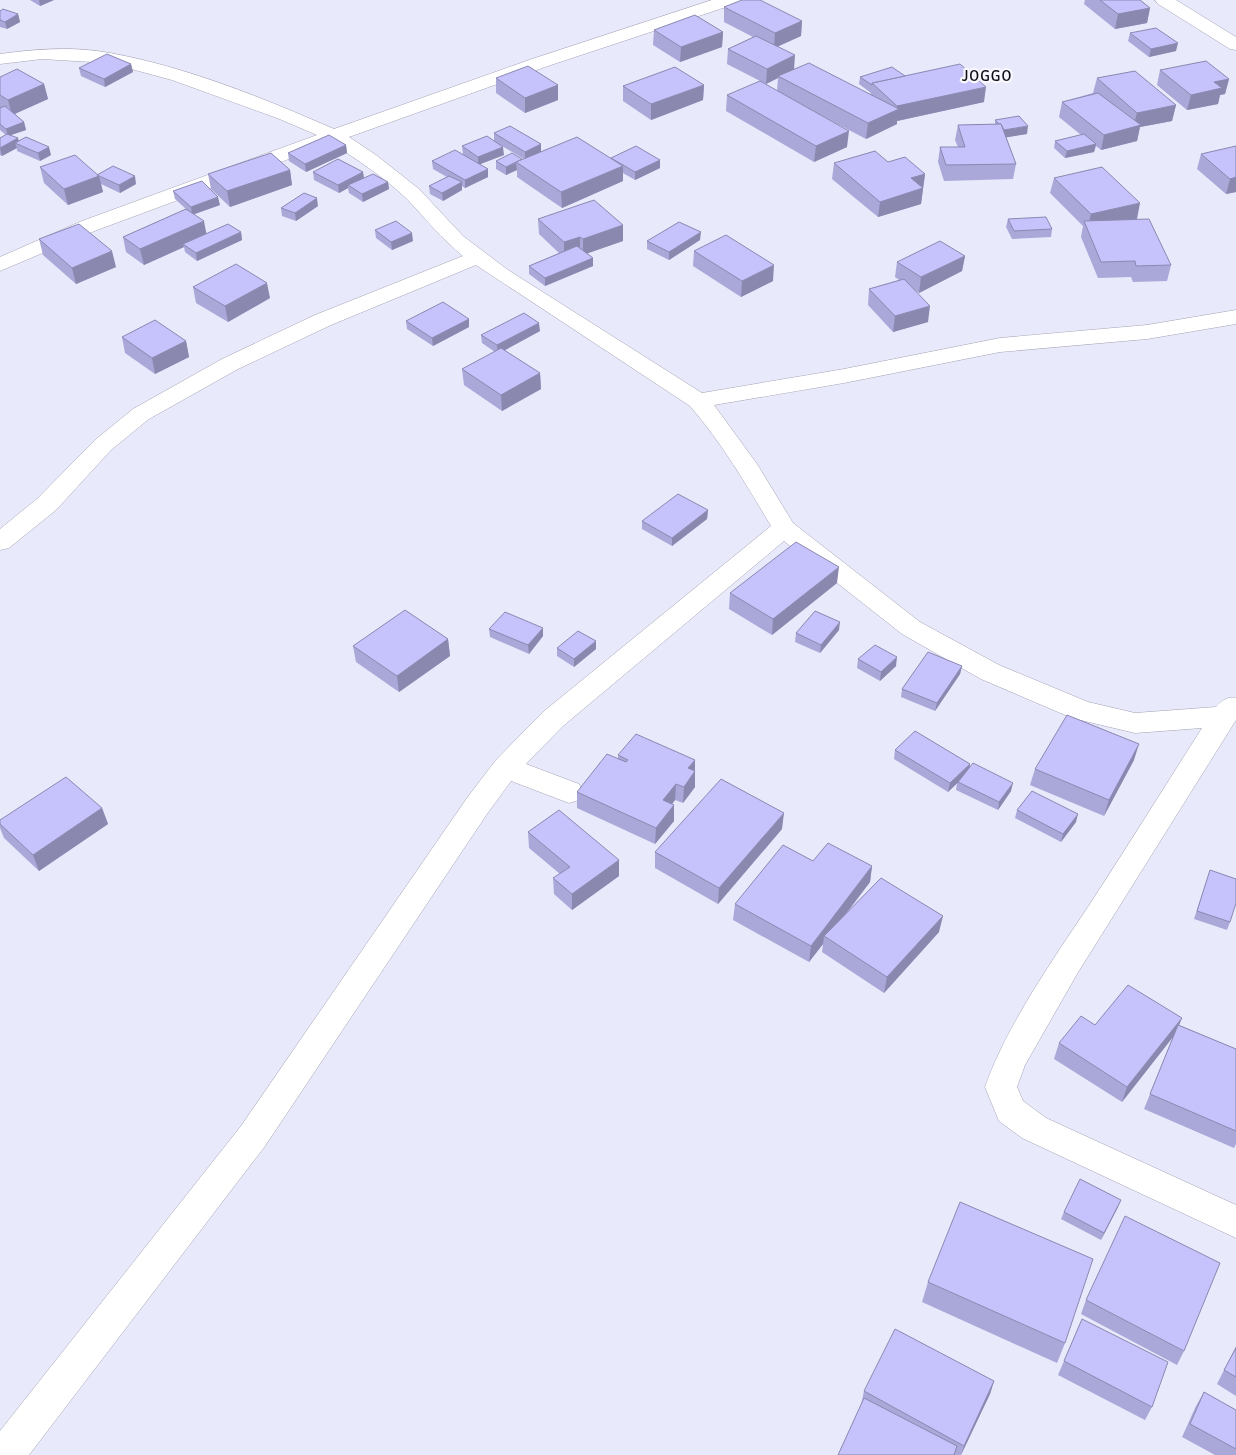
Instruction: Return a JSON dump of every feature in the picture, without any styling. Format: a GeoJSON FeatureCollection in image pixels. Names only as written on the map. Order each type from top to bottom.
{"type":"FeatureCollection","features":[{"type":"Feature","properties":{"kind":"street"},"geometry":{"type":"LineString","coordinates":[[0,265],[26,252],[104,221],[334,136],[598,43],[718,4],[736,0]]}},
{"type":"Feature","properties":{"kind":"street"},"geometry":{"type":"LineString","coordinates":[[1164,0],[1236,45]]}},
{"type":"Feature","properties":{"kind":"street"},"geometry":{"type":"LineString","coordinates":[[0,59],[42,54],[108,58],[179,76],[284,114],[334,136],[370,159],[412,192],[456,240],[501,274],[698,401],[717,423],[749,469],[784,528],[910,628],[990,672],[1082,711],[1135,723],[1230,709]]}},
{"type":"Feature","properties":{"kind":"street"},"geometry":{"type":"LineString","coordinates":[[0,542],[47,504],[103,445],[141,414],[230,364],[315,324],[478,257]]}},
{"type":"Feature","properties":{"kind":"street"},"geometry":{"type":"LineString","coordinates":[[698,401],[817,381],[1000,346],[1147,332],[1236,317]]}},
{"type":"Feature","properties":{"kind":"street"},"geometry":{"type":"LineString","coordinates":[[5,1455],[253,1136],[477,806],[506,767],[553,719],[784,528]]}},
{"type":"Feature","properties":{"kind":"street"},"geometry":{"type":"LineString","coordinates":[[1230,709],[1066,964],[1010,1061],[1001,1088],[1011,1111],[1034,1128],[1236,1222]]}},
{"type":"Feature","properties":{"kind":"street"},"geometry":{"type":"LineString","coordinates":[[506,767],[569,792]]}},
{"type":"Feature","properties":{"kind":"building"},"geometry":{"type":"Polygon","coordinates":[[[742,0],[760,0],[802,21],[775,33],[724,7],[742,0]]]}},
{"type":"Feature","properties":{"kind":"building"},"geometry":{"type":"Polygon","coordinates":[[[1100,0],[1140,0],[1150,8],[1118,14],[1100,0]]]}},
{"type":"Feature","properties":{"kind":"building"},"geometry":{"type":"Polygon","coordinates":[[[3,9],[18,14],[5,22],[0,20],[0,11],[3,9]]]}},
{"type":"Feature","properties":{"kind":"building"},"geometry":{"type":"Polygon","coordinates":[[[695,15],[723,32],[681,47],[654,30],[695,15]]]}},
{"type":"Feature","properties":{"kind":"building"},"geometry":{"type":"Polygon","coordinates":[[[1156,28],[1178,43],[1151,49],[1130,33],[1156,28]]]}},
{"type":"Feature","properties":{"kind":"building"},"geometry":{"type":"Polygon","coordinates":[[[756,36],[795,55],[767,69],[728,49],[756,36]]]}},
{"type":"Feature","properties":{"kind":"building"},"geometry":{"type":"Polygon","coordinates":[[[107,54],[131,64],[104,79],[79,68],[107,54]]]}},
{"type":"Feature","properties":{"kind":"building"},"geometry":{"type":"Polygon","coordinates":[[[1206,61],[1229,79],[1214,82],[1222,88],[1191,95],[1160,70],[1206,61]]]}},
{"type":"Feature","properties":{"kind":"building"},"geometry":{"type":"Polygon","coordinates":[[[809,63],[899,109],[868,123],[778,76],[809,63]]]}},
{"type":"Feature","properties":{"kind":"building"},"geometry":{"type":"Polygon","coordinates":[[[960,64],[986,87],[897,106],[872,83],[960,64]]]}},
{"type":"Feature","properties":{"kind":"building"},"geometry":{"type":"Polygon","coordinates":[[[528,66],[558,85],[525,98],[496,78],[528,66]]]}},
{"type":"Feature","properties":{"kind":"building"},"geometry":{"type":"Polygon","coordinates":[[[675,67],[704,85],[651,104],[623,86],[675,67]]]}},
{"type":"Feature","properties":{"kind":"building"},"geometry":{"type":"Polygon","coordinates":[[[892,67],[905,76],[872,83],[872,85],[860,77],[892,67]]]}},
{"type":"Feature","properties":{"kind":"building"},"geometry":{"type":"Polygon","coordinates":[[[17,69],[44,84],[8,100],[0,95],[0,77],[17,69]]]}},
{"type":"Feature","properties":{"kind":"building"},"geometry":{"type":"Polygon","coordinates":[[[1135,71],[1176,105],[1137,113],[1097,78],[1135,71]]]}},
{"type":"Feature","properties":{"kind":"building"},"geometry":{"type":"Polygon","coordinates":[[[760,81],[849,131],[816,146],[727,95],[760,81]]]}},
{"type":"Feature","properties":{"kind":"building"},"geometry":{"type":"Polygon","coordinates":[[[1098,93],[1141,125],[1104,135],[1062,102],[1098,93]]]}},
{"type":"Feature","properties":{"kind":"building"},"geometry":{"type":"Polygon","coordinates":[[[5,106],[24,122],[6,129],[0,124],[0,108],[5,106]]]}},
{"type":"Feature","properties":{"kind":"building"},"geometry":{"type":"Polygon","coordinates":[[[1019,116],[1028,126],[1004,130],[1001,124],[995,120],[1019,116]]]}},
{"type":"Feature","properties":{"kind":"building"},"geometry":{"type":"Polygon","coordinates":[[[1001,124],[1016,164],[946,165],[940,147],[965,147],[958,125],[1001,124]]]}},
{"type":"Feature","properties":{"kind":"building"},"geometry":{"type":"Polygon","coordinates":[[[510,126],[541,144],[525,152],[494,133],[510,126]]]}},
{"type":"Feature","properties":{"kind":"building"},"geometry":{"type":"Polygon","coordinates":[[[7,134],[18,138],[0,148],[0,138],[7,134]]]}},
{"type":"Feature","properties":{"kind":"building"},"geometry":{"type":"Polygon","coordinates":[[[1084,134],[1096,144],[1067,151],[1055,141],[1084,134]]]}},
{"type":"Feature","properties":{"kind":"building"},"geometry":{"type":"Polygon","coordinates":[[[329,135],[346,145],[305,164],[288,153],[329,135]]]}},
{"type":"Feature","properties":{"kind":"building"},"geometry":{"type":"Polygon","coordinates":[[[487,136],[503,147],[478,157],[462,146],[487,136]]]}},
{"type":"Feature","properties":{"kind":"building"},"geometry":{"type":"Polygon","coordinates":[[[26,137],[49,147],[38,153],[15,143],[26,137]]]}},
{"type":"Feature","properties":{"kind":"building"},"geometry":{"type":"Polygon","coordinates":[[[577,137],[623,166],[561,192],[516,162],[577,137]]]}},
{"type":"Feature","properties":{"kind":"building"},"geometry":{"type":"Polygon","coordinates":[[[636,146],[660,160],[635,172],[611,158],[636,146]]]}},
{"type":"Feature","properties":{"kind":"building"},"geometry":{"type":"Polygon","coordinates":[[[1236,146],[1236,177],[1230,179],[1201,154],[1236,146]]]}},
{"type":"Feature","properties":{"kind":"building"},"geometry":{"type":"Polygon","coordinates":[[[455,150],[488,169],[465,180],[432,161],[455,150]]]}},
{"type":"Feature","properties":{"kind":"building"},"geometry":{"type":"Polygon","coordinates":[[[875,151],[888,162],[905,157],[925,174],[911,178],[923,188],[880,202],[834,163],[875,151]]]}},
{"type":"Feature","properties":{"kind":"building"},"geometry":{"type":"Polygon","coordinates":[[[271,153],[290,170],[227,191],[208,174],[271,153]]]}},
{"type":"Feature","properties":{"kind":"building"},"geometry":{"type":"Polygon","coordinates":[[[512,153],[522,159],[506,167],[496,161],[512,153]]]}},
{"type":"Feature","properties":{"kind":"building"},"geometry":{"type":"Polygon","coordinates":[[[75,155],[99,176],[64,189],[40,167],[75,155]]]}},
{"type":"Feature","properties":{"kind":"building"},"geometry":{"type":"Polygon","coordinates":[[[338,159],[363,172],[338,185],[313,172],[338,159]]]}},
{"type":"Feature","properties":{"kind":"building"},"geometry":{"type":"Polygon","coordinates":[[[113,166],[135,176],[119,185],[97,175],[113,166]]]}},
{"type":"Feature","properties":{"kind":"building"},"geometry":{"type":"Polygon","coordinates":[[[1102,167],[1140,203],[1091,214],[1054,178],[1102,167]]]}},
{"type":"Feature","properties":{"kind":"building"},"geometry":{"type":"Polygon","coordinates":[[[373,174],[388,182],[362,194],[348,185],[373,174]]]}},
{"type":"Feature","properties":{"kind":"building"},"geometry":{"type":"Polygon","coordinates":[[[449,176],[462,182],[442,193],[429,186],[449,176]]]}},
{"type":"Feature","properties":{"kind":"building"},"geometry":{"type":"Polygon","coordinates":[[[202,181],[218,197],[191,207],[173,191],[202,181]]]}},
{"type":"Feature","properties":{"kind":"building"},"geometry":{"type":"Polygon","coordinates":[[[304,193],[317,198],[295,213],[281,208],[304,193]]]}},
{"type":"Feature","properties":{"kind":"building"},"geometry":{"type":"Polygon","coordinates":[[[594,200],[623,225],[583,239],[580,237],[564,242],[538,219],[594,200]]]}},
{"type":"Feature","properties":{"kind":"building"},"geometry":{"type":"Polygon","coordinates":[[[186,209],[204,221],[140,249],[123,237],[186,209]]]}},
{"type":"Feature","properties":{"kind":"building"},"geometry":{"type":"Polygon","coordinates":[[[1046,217],[1052,229],[1014,231],[1008,219],[1046,217]]]}},
{"type":"Feature","properties":{"kind":"building"},"geometry":{"type":"Polygon","coordinates":[[[1149,219],[1171,265],[1136,266],[1135,261],[1101,262],[1084,221],[1149,219]]]}},
{"type":"Feature","properties":{"kind":"building"},"geometry":{"type":"Polygon","coordinates":[[[396,221],[412,233],[391,242],[375,230],[396,221]]]}},
{"type":"Feature","properties":{"kind":"building"},"geometry":{"type":"Polygon","coordinates":[[[679,222],[701,232],[669,252],[647,241],[679,222]]]}},
{"type":"Feature","properties":{"kind":"building"},"geometry":{"type":"Polygon","coordinates":[[[79,224],[112,251],[72,268],[39,239],[79,224]]]}},
{"type":"Feature","properties":{"kind":"building"},"geometry":{"type":"Polygon","coordinates":[[[228,224],[241,232],[196,253],[183,244],[228,224]]]}},
{"type":"Feature","properties":{"kind":"building"},"geometry":{"type":"Polygon","coordinates":[[[726,235],[774,265],[742,281],[694,251],[726,235]]]}},
{"type":"Feature","properties":{"kind":"building"},"geometry":{"type":"Polygon","coordinates":[[[940,241],[965,256],[921,277],[897,262],[940,241]]]}},
{"type":"Feature","properties":{"kind":"building"},"geometry":{"type":"Polygon","coordinates":[[[577,246],[593,258],[545,278],[529,266],[577,246]]]}},
{"type":"Feature","properties":{"kind":"building"},"geometry":{"type":"Polygon","coordinates":[[[236,264],[267,283],[225,306],[193,287],[236,264]]]}},
{"type":"Feature","properties":{"kind":"building"},"geometry":{"type":"Polygon","coordinates":[[[904,279],[930,306],[895,316],[869,289],[904,279]]]}},
{"type":"Feature","properties":{"kind":"building"},"geometry":{"type":"Polygon","coordinates":[[[443,302],[469,319],[432,338],[406,321],[443,302]]]}},
{"type":"Feature","properties":{"kind":"building"},"geometry":{"type":"Polygon","coordinates":[[[524,313],[539,323],[497,345],[481,335],[524,313]]]}},
{"type":"Feature","properties":{"kind":"building"},"geometry":{"type":"Polygon","coordinates":[[[155,320],[186,341],[152,358],[122,337],[155,320]]]}},
{"type":"Feature","properties":{"kind":"building"},"geometry":{"type":"Polygon","coordinates":[[[501,348],[540,373],[501,395],[462,369],[501,348]]]}},
{"type":"Feature","properties":{"kind":"building"},"geometry":{"type":"Polygon","coordinates":[[[678,494],[708,510],[672,538],[642,521],[678,494]]]}},
{"type":"Feature","properties":{"kind":"building"},"geometry":{"type":"Polygon","coordinates":[[[796,542],[839,567],[773,619],[730,593],[796,542]]]}},
{"type":"Feature","properties":{"kind":"building"},"geometry":{"type":"Polygon","coordinates":[[[405,610],[448,639],[397,676],[353,646],[405,610]]]}},
{"type":"Feature","properties":{"kind":"building"},"geometry":{"type":"Polygon","coordinates":[[[815,611],[840,622],[821,645],[796,633],[815,611]]]}},
{"type":"Feature","properties":{"kind":"building"},"geometry":{"type":"Polygon","coordinates":[[[505,612],[543,628],[528,645],[489,629],[505,612]]]}},
{"type":"Feature","properties":{"kind":"building"},"geometry":{"type":"Polygon","coordinates":[[[578,631],[596,641],[574,659],[557,648],[578,631]]]}},
{"type":"Feature","properties":{"kind":"building"},"geometry":{"type":"Polygon","coordinates":[[[875,645],[897,657],[881,672],[858,659],[875,645]]]}},
{"type":"Feature","properties":{"kind":"building"},"geometry":{"type":"Polygon","coordinates":[[[928,652],[962,666],[937,703],[902,689],[928,652]]]}},
{"type":"Feature","properties":{"kind":"building"},"geometry":{"type":"Polygon","coordinates":[[[1067,715],[1139,744],[1109,800],[1035,769],[1067,715]]]}},
{"type":"Feature","properties":{"kind":"building"},"geometry":{"type":"Polygon","coordinates":[[[915,731],[970,764],[950,783],[895,750],[915,731]]]}},
{"type":"Feature","properties":{"kind":"building"},"geometry":{"type":"Polygon","coordinates":[[[636,734],[695,760],[688,768],[695,771],[684,787],[676,784],[663,800],[674,805],[656,828],[577,792],[607,754],[626,762],[628,760],[618,755],[636,734]]]}},
{"type":"Feature","properties":{"kind":"building"},"geometry":{"type":"Polygon","coordinates":[[[973,763],[1013,783],[999,802],[958,782],[973,763]]]}},
{"type":"Feature","properties":{"kind":"building"},"geometry":{"type":"Polygon","coordinates":[[[66,777],[102,808],[33,855],[0,824],[0,820],[66,777]]]}},
{"type":"Feature","properties":{"kind":"building"},"geometry":{"type":"Polygon","coordinates":[[[721,779],[784,813],[719,888],[655,852],[721,779]]]}},
{"type":"Feature","properties":{"kind":"building"},"geometry":{"type":"Polygon","coordinates":[[[1032,791],[1078,814],[1063,834],[1017,810],[1032,791]]]}},
{"type":"Feature","properties":{"kind":"building"},"geometry":{"type":"Polygon","coordinates":[[[559,810],[619,860],[572,894],[553,878],[570,867],[528,832],[559,810]]]}},
{"type":"Feature","properties":{"kind":"building"},"geometry":{"type":"Polygon","coordinates":[[[828,843],[872,866],[811,946],[735,904],[783,845],[813,861],[828,843]]]}},
{"type":"Feature","properties":{"kind":"building"},"geometry":{"type":"Polygon","coordinates":[[[1210,870],[1236,879],[1236,903],[1230,922],[1197,911],[1210,870]]]}},
{"type":"Feature","properties":{"kind":"building"},"geometry":{"type":"Polygon","coordinates":[[[881,878],[943,916],[887,977],[824,936],[881,878]]]}},
{"type":"Feature","properties":{"kind":"building"},"geometry":{"type":"Polygon","coordinates":[[[1128,985],[1182,1018],[1127,1087],[1059,1043],[1081,1016],[1095,1025],[1128,985]]]}},
{"type":"Feature","properties":{"kind":"building"},"geometry":{"type":"Polygon","coordinates":[[[1178,1025],[1236,1049],[1236,1131],[1150,1094],[1178,1025]]]}},
{"type":"Feature","properties":{"kind":"building"},"geometry":{"type":"Polygon","coordinates":[[[1080,1179],[1121,1200],[1104,1233],[1064,1212],[1080,1179]]]}},
{"type":"Feature","properties":{"kind":"building"},"geometry":{"type":"Polygon","coordinates":[[[960,1202],[1093,1259],[1065,1343],[928,1282],[960,1202]]]}},
{"type":"Feature","properties":{"kind":"building"},"geometry":{"type":"Polygon","coordinates":[[[1125,1216],[1220,1263],[1184,1351],[1086,1300],[1125,1216]]]}},
{"type":"Feature","properties":{"kind":"building"},"geometry":{"type":"Polygon","coordinates":[[[1082,1319],[1168,1362],[1152,1407],[1064,1361],[1082,1319]]]}},
{"type":"Feature","properties":{"kind":"building"},"geometry":{"type":"Polygon","coordinates":[[[895,1329],[994,1381],[964,1446],[864,1391],[895,1329]]]}},
{"type":"Feature","properties":{"kind":"building"},"geometry":{"type":"Polygon","coordinates":[[[1236,1348],[1236,1377],[1224,1370],[1236,1348]]]}},
{"type":"Feature","properties":{"kind":"building"},"geometry":{"type":"Polygon","coordinates":[[[1204,1392],[1236,1410],[1236,1449],[1190,1424],[1204,1392]]]}},
{"type":"Feature","properties":{"kind":"building"},"geometry":{"type":"Polygon","coordinates":[[[864,1398],[957,1446],[954,1455],[838,1455],[864,1398]]]}},
{"type":"Feature","properties":{"kind":"district","name":"JOGGO"},"geometry":{"type":"Point","coordinates":[987,76]}}]}
